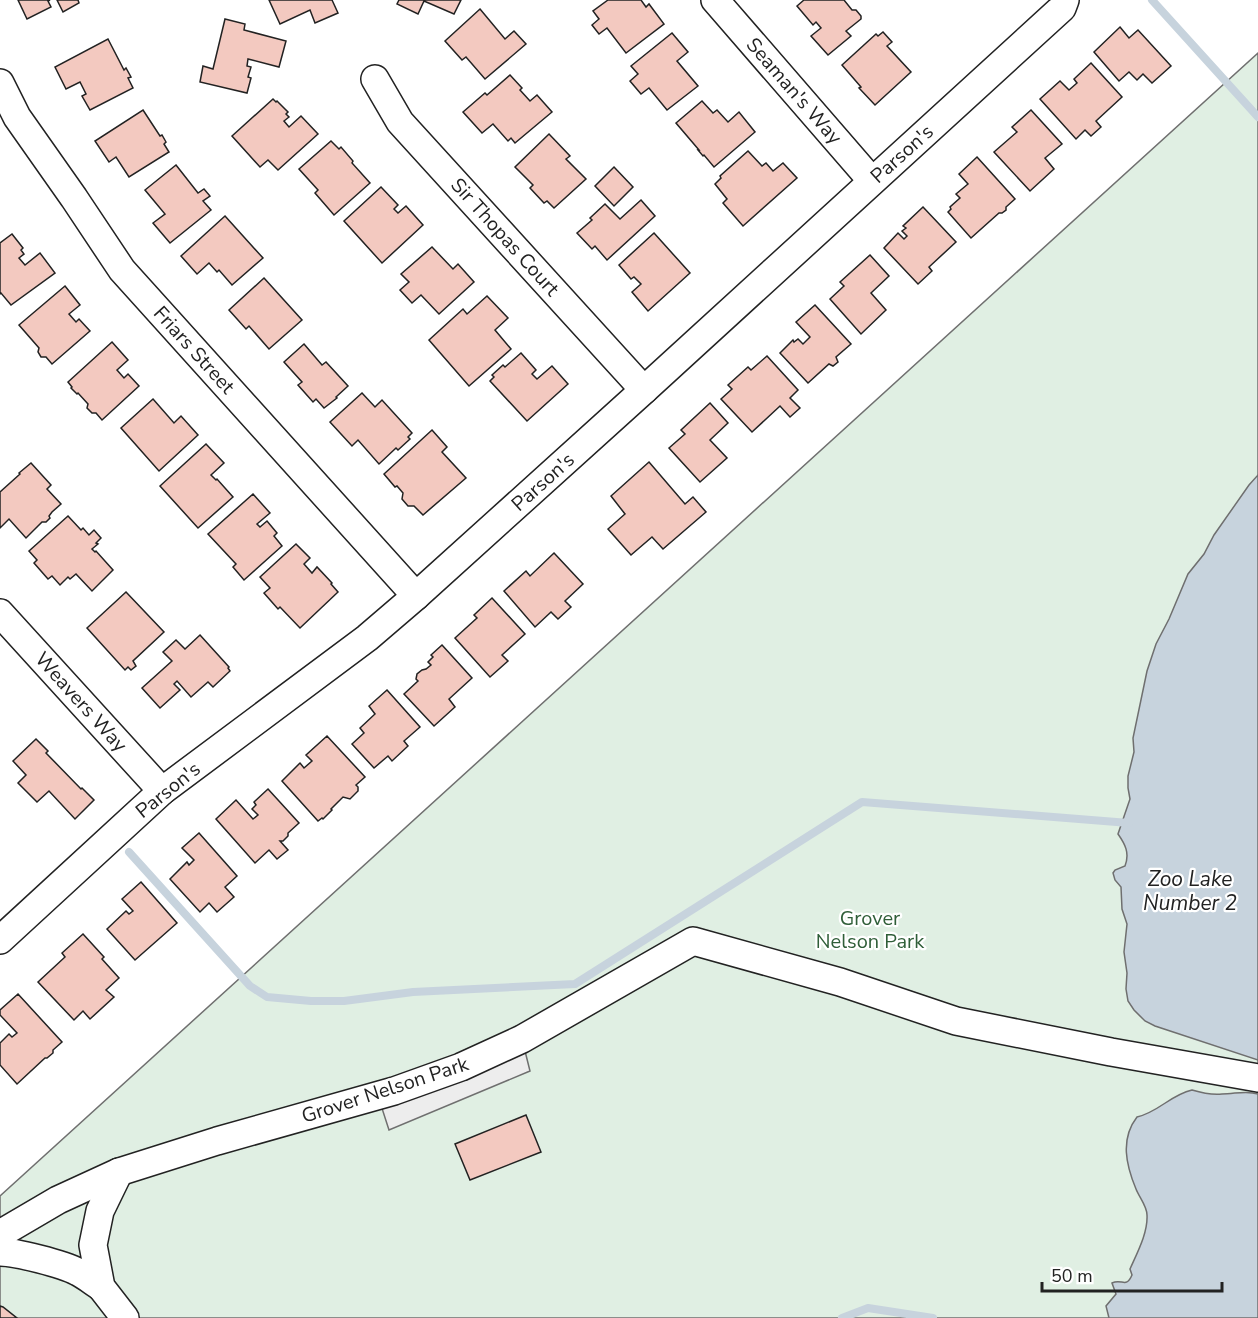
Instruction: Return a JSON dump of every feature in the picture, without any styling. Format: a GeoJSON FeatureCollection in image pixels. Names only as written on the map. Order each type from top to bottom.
{"type":"FeatureCollection","features":[{"type":"Feature","properties":{"kind":"street","name":"Seaman's Way"},"geometry":{"type":"LineString","coordinates":[[715,0],[872,182]]}},
{"type":"Feature","properties":{"kind":"street","name":"Parson's"},"geometry":{"type":"LineString","coordinates":[[0,940],[162,792],[368,638],[416,596],[645,390],[1062,8],[1065,0]]}},
{"type":"Feature","properties":{"kind":"street","name":"Sir Thopas Court"},"geometry":{"type":"LineString","coordinates":[[375,79],[400,122],[645,390]]}},
{"type":"Feature","properties":{"kind":"street","name":"Friars Street"},"geometry":{"type":"LineString","coordinates":[[0,82],[17,117],[122,270],[416,596]]}},
{"type":"Feature","properties":{"kind":"street","name":"Weavers Way"},"geometry":{"type":"LineString","coordinates":[[0,613],[162,792]]}},
{"type":"Feature","properties":{"kind":"street","name":"Grover Nelson Park"},"geometry":{"type":"LineString","coordinates":[[0,1234],[58,1200],[119,1172],[217,1141],[394,1091],[461,1068],[522,1039],[693,941],[840,982],[956,1021],[1258,1078]]}},
{"type":"Feature","properties":{"kind":"street"},"geometry":{"type":"LineString","coordinates":[[101,1287],[93,1245],[100,1211],[119,1172]]}},
{"type":"Feature","properties":{"kind":"street"},"geometry":{"type":"LineString","coordinates":[[0,1252],[61,1265],[77,1272],[101,1287],[125,1318]]}},
{"type":"Feature","properties":{"kind":"green space","name":"Grover Nelson Park"},"geometry":{"type":"Polygon","coordinates":[[[1258,53],[1258,1318],[0,1318],[0,1196],[1258,53]]]}},
{"type":"Feature","properties":{"kind":"shaded area"},"geometry":{"type":"Polygon","coordinates":[[[522,1039],[530,1071],[389,1130],[378,1096],[522,1039]]]}},
{"type":"Feature","properties":{"kind":"water","name":"Zoo Lake Number 2"},"geometry":{"type":"Polygon","coordinates":[[[1258,475],[1258,1060],[1155,1026],[1145,1021],[1134,1010],[1128,1001],[1126,989],[1127,973],[1124,952],[1127,924],[1122,909],[1121,887],[1113,873],[1125,866],[1127,857],[1123,841],[1118,834],[1130,799],[1128,776],[1134,752],[1133,738],[1147,671],[1156,644],[1188,574],[1258,475]]]}},
{"type":"Feature","properties":{"kind":"water"},"geometry":{"type":"Polygon","coordinates":[[[1192,1090],[1214,1094],[1245,1092],[1258,1094],[1258,1318],[1109,1318],[1106,1306],[1116,1294],[1112,1283],[1126,1282],[1130,1279],[1132,1275],[1130,1269],[1142,1243],[1147,1222],[1146,1208],[1136,1189],[1127,1161],[1128,1134],[1137,1117],[1192,1090]]]}},
{"type":"Feature","properties":{"kind":"building"},"geometry":{"type":"Polygon","coordinates":[[[18,0],[50,0],[48,1],[51,7],[27,19],[18,0]]]}},
{"type":"Feature","properties":{"kind":"building"},"geometry":{"type":"Polygon","coordinates":[[[57,0],[78,0],[79,3],[63,12],[57,0]]]}},
{"type":"Feature","properties":{"kind":"building"},"geometry":{"type":"Polygon","coordinates":[[[269,0],[332,0],[338,13],[315,23],[310,10],[280,24],[269,0]]]}},
{"type":"Feature","properties":{"kind":"building"},"geometry":{"type":"Polygon","coordinates":[[[399,0],[461,0],[454,14],[424,1],[418,14],[397,4],[399,0]]]}},
{"type":"Feature","properties":{"kind":"building"},"geometry":{"type":"Polygon","coordinates":[[[608,0],[641,0],[646,7],[649,4],[664,24],[626,53],[607,28],[599,34],[592,25],[599,19],[593,11],[608,0]]]}},
{"type":"Feature","properties":{"kind":"building"},"geometry":{"type":"Polygon","coordinates":[[[804,0],[844,0],[852,10],[856,10],[861,19],[846,31],[851,36],[828,55],[811,36],[821,28],[816,22],[813,25],[797,6],[804,0]]]}},
{"type":"Feature","properties":{"kind":"building"},"geometry":{"type":"Polygon","coordinates":[[[480,9],[505,39],[514,31],[526,44],[485,79],[466,57],[462,60],[445,41],[480,9]]]}},
{"type":"Feature","properties":{"kind":"building"},"geometry":{"type":"Polygon","coordinates":[[[225,19],[245,24],[244,30],[286,41],[279,67],[248,59],[247,66],[251,67],[248,77],[251,78],[247,93],[200,82],[203,66],[213,69],[225,19]]]}},
{"type":"Feature","properties":{"kind":"building"},"geometry":{"type":"Polygon","coordinates":[[[1120,27],[1129,38],[1138,30],[1171,66],[1152,83],[1143,74],[1137,80],[1129,72],[1119,81],[1094,52],[1120,27]]]}},
{"type":"Feature","properties":{"kind":"building"},"geometry":{"type":"Polygon","coordinates":[[[883,32],[892,42],[887,46],[911,72],[875,105],[842,65],[876,34],[878,36],[883,32]]]}},
{"type":"Feature","properties":{"kind":"building"},"geometry":{"type":"Polygon","coordinates":[[[672,33],[688,52],[677,61],[698,86],[667,110],[649,88],[641,94],[630,81],[638,74],[631,66],[672,33]]]}},
{"type":"Feature","properties":{"kind":"building"},"geometry":{"type":"Polygon","coordinates":[[[108,39],[124,70],[126,68],[131,77],[128,78],[133,88],[90,110],[82,96],[86,94],[80,82],[66,89],[55,67],[108,39]]]}},
{"type":"Feature","properties":{"kind":"building"},"geometry":{"type":"Polygon","coordinates":[[[1091,63],[1122,97],[1096,121],[1101,127],[1091,136],[1085,130],[1076,139],[1040,99],[1060,81],[1069,90],[1077,83],[1074,79],[1091,63]]]}},
{"type":"Feature","properties":{"kind":"building"},"geometry":{"type":"Polygon","coordinates":[[[510,75],[530,101],[537,95],[552,112],[515,143],[511,138],[508,141],[493,124],[482,133],[463,112],[510,75]]]}},
{"type":"Feature","properties":{"kind":"building"},"geometry":{"type":"Polygon","coordinates":[[[273,99],[288,112],[286,114],[289,117],[284,121],[289,127],[301,116],[318,134],[278,170],[268,160],[260,167],[232,136],[273,99]]]}},
{"type":"Feature","properties":{"kind":"building"},"geometry":{"type":"Polygon","coordinates":[[[702,101],[713,113],[717,110],[728,122],[739,112],[755,132],[714,167],[676,123],[702,101]]]}},
{"type":"Feature","properties":{"kind":"building"},"geometry":{"type":"Polygon","coordinates":[[[143,110],[160,136],[162,135],[169,152],[129,177],[116,157],[109,162],[95,141],[143,110]]]}},
{"type":"Feature","properties":{"kind":"building"},"geometry":{"type":"Polygon","coordinates":[[[1031,110],[1062,144],[1045,158],[1054,169],[1030,191],[994,152],[1017,132],[1012,127],[1031,110]]]}},
{"type":"Feature","properties":{"kind":"building"},"geometry":{"type":"Polygon","coordinates":[[[549,134],[570,156],[566,159],[586,179],[554,208],[547,201],[544,203],[530,188],[533,185],[515,167],[549,134]]]}},
{"type":"Feature","properties":{"kind":"building"},"geometry":{"type":"Polygon","coordinates":[[[331,141],[339,149],[341,147],[370,183],[334,215],[315,193],[318,190],[299,169],[331,141]]]}},
{"type":"Feature","properties":{"kind":"building"},"geometry":{"type":"Polygon","coordinates":[[[748,151],[762,166],[766,163],[773,171],[783,163],[797,178],[743,226],[723,203],[727,199],[715,184],[721,178],[720,176],[748,151]]]}},
{"type":"Feature","properties":{"kind":"building"},"geometry":{"type":"Polygon","coordinates":[[[977,157],[1015,199],[1006,207],[1006,210],[999,213],[971,238],[948,212],[960,198],[956,194],[968,184],[959,174],[977,157]]]}},
{"type":"Feature","properties":{"kind":"building"},"geometry":{"type":"Polygon","coordinates":[[[176,165],[198,193],[204,189],[210,196],[203,201],[211,210],[170,243],[153,223],[165,214],[145,190],[176,165]]]}},
{"type":"Feature","properties":{"kind":"building"},"geometry":{"type":"Polygon","coordinates":[[[614,167],[633,187],[614,206],[595,186],[614,167]]]}},
{"type":"Feature","properties":{"kind":"building"},"geometry":{"type":"Polygon","coordinates":[[[381,187],[398,205],[394,209],[398,213],[406,206],[423,225],[382,263],[344,221],[381,187]]]}},
{"type":"Feature","properties":{"kind":"building"},"geometry":{"type":"Polygon","coordinates":[[[641,200],[655,216],[607,260],[595,246],[592,249],[577,233],[605,204],[620,219],[641,200]]]}},
{"type":"Feature","properties":{"kind":"building"},"geometry":{"type":"Polygon","coordinates":[[[923,207],[956,242],[929,267],[932,271],[918,284],[884,248],[898,233],[904,239],[907,236],[902,231],[906,228],[903,226],[923,207]]]}},
{"type":"Feature","properties":{"kind":"building"},"geometry":{"type":"Polygon","coordinates":[[[225,216],[263,258],[232,285],[219,270],[217,272],[209,263],[197,274],[181,256],[225,216]]]}},
{"type":"Feature","properties":{"kind":"building"},"geometry":{"type":"Polygon","coordinates":[[[654,233],[690,273],[648,311],[632,292],[641,284],[634,277],[631,279],[619,265],[654,233]]]}},
{"type":"Feature","properties":{"kind":"building"},"geometry":{"type":"Polygon","coordinates":[[[12,234],[23,248],[21,250],[24,254],[19,258],[25,265],[40,253],[55,273],[11,305],[0,294],[0,243],[12,234]]]}},
{"type":"Feature","properties":{"kind":"building"},"geometry":{"type":"Polygon","coordinates":[[[432,247],[453,269],[458,264],[474,282],[439,314],[421,295],[412,303],[400,290],[409,282],[401,274],[432,247]]]}},
{"type":"Feature","properties":{"kind":"building"},"geometry":{"type":"Polygon","coordinates":[[[870,255],[889,276],[871,293],[886,310],[861,334],[830,299],[844,286],[840,282],[870,255]]]}},
{"type":"Feature","properties":{"kind":"building"},"geometry":{"type":"Polygon","coordinates":[[[264,278],[302,320],[269,349],[249,326],[246,329],[229,310],[264,278]]]}},
{"type":"Feature","properties":{"kind":"building"},"geometry":{"type":"Polygon","coordinates":[[[65,286],[80,305],[69,314],[76,322],[79,319],[90,331],[52,364],[46,357],[41,357],[38,352],[39,348],[19,325],[65,286]]]}},
{"type":"Feature","properties":{"kind":"building"},"geometry":{"type":"Polygon","coordinates":[[[487,296],[508,318],[495,330],[511,349],[469,386],[429,340],[463,309],[467,314],[487,296]]]}},
{"type":"Feature","properties":{"kind":"building"},"geometry":{"type":"Polygon","coordinates":[[[815,305],[851,344],[836,357],[838,362],[833,366],[829,364],[808,383],[780,353],[793,340],[794,342],[798,339],[803,344],[810,337],[796,322],[815,305]]]}},
{"type":"Feature","properties":{"kind":"building"},"geometry":{"type":"Polygon","coordinates":[[[112,342],[128,360],[117,370],[124,378],[128,374],[139,386],[102,420],[87,408],[88,404],[71,388],[68,382],[112,342]]]}},
{"type":"Feature","properties":{"kind":"building"},"geometry":{"type":"Polygon","coordinates":[[[304,344],[322,365],[326,362],[348,386],[324,408],[316,399],[313,402],[298,385],[302,382],[284,362],[304,344]]]}},
{"type":"Feature","properties":{"kind":"building"},"geometry":{"type":"Polygon","coordinates":[[[521,353],[536,370],[532,374],[537,379],[552,366],[568,384],[527,421],[490,381],[494,377],[492,375],[503,365],[505,367],[521,353]]]}},
{"type":"Feature","properties":{"kind":"building"},"geometry":{"type":"Polygon","coordinates":[[[767,356],[798,390],[790,398],[800,408],[790,417],[780,406],[752,432],[721,399],[732,389],[728,385],[748,367],[751,370],[767,356]]]}},
{"type":"Feature","properties":{"kind":"building"},"geometry":{"type":"Polygon","coordinates":[[[362,393],[375,407],[382,400],[412,433],[408,437],[410,439],[379,464],[358,440],[352,446],[330,422],[362,393]]]}},
{"type":"Feature","properties":{"kind":"building"},"geometry":{"type":"Polygon","coordinates":[[[153,399],[174,423],[181,416],[198,435],[159,471],[121,428],[153,399]]]}},
{"type":"Feature","properties":{"kind":"building"},"geometry":{"type":"Polygon","coordinates":[[[710,403],[728,423],[710,440],[727,458],[700,482],[669,448],[685,434],[681,430],[710,403]]]}},
{"type":"Feature","properties":{"kind":"building"},"geometry":{"type":"Polygon","coordinates":[[[432,430],[447,447],[442,452],[466,478],[423,515],[414,506],[408,506],[402,499],[403,493],[384,474],[432,430]]]}},
{"type":"Feature","properties":{"kind":"building"},"geometry":{"type":"Polygon","coordinates":[[[206,444],[224,463],[211,475],[233,497],[198,528],[160,486],[206,444]]]}},
{"type":"Feature","properties":{"kind":"building"},"geometry":{"type":"Polygon","coordinates":[[[649,462],[685,504],[693,497],[706,512],[663,549],[652,537],[631,555],[608,529],[625,514],[611,496],[649,462]]]}},
{"type":"Feature","properties":{"kind":"building"},"geometry":{"type":"Polygon","coordinates":[[[31,463],[51,485],[47,489],[61,504],[46,522],[42,522],[26,538],[9,519],[0,528],[0,492],[31,463]]]}},
{"type":"Feature","properties":{"kind":"building"},"geometry":{"type":"Polygon","coordinates":[[[253,494],[270,513],[257,524],[260,527],[267,521],[277,533],[274,536],[282,546],[244,580],[233,567],[236,564],[208,534],[253,494]]]}},
{"type":"Feature","properties":{"kind":"building"},"geometry":{"type":"Polygon","coordinates":[[[68,516],[81,530],[83,528],[89,535],[94,530],[101,538],[92,549],[113,570],[92,591],[76,574],[70,579],[68,577],[60,585],[52,576],[48,579],[34,563],[37,560],[29,551],[68,516]]]}},
{"type":"Feature","properties":{"kind":"building"},"geometry":{"type":"Polygon","coordinates":[[[296,544],[310,558],[304,564],[312,573],[317,567],[338,592],[300,628],[264,593],[270,588],[260,577],[296,544]]]}},
{"type":"Feature","properties":{"kind":"building"},"geometry":{"type":"Polygon","coordinates":[[[554,553],[583,584],[565,601],[571,607],[558,619],[551,612],[535,627],[504,591],[526,571],[530,576],[554,553]]]}},
{"type":"Feature","properties":{"kind":"building"},"geometry":{"type":"Polygon","coordinates":[[[126,592],[164,632],[133,661],[136,666],[131,670],[128,667],[125,670],[87,628],[126,592]]]}},
{"type":"Feature","properties":{"kind":"building"},"geometry":{"type":"Polygon","coordinates":[[[492,598],[525,634],[502,655],[508,661],[490,677],[455,638],[477,618],[474,615],[492,598]]]}},
{"type":"Feature","properties":{"kind":"building"},"geometry":{"type":"Polygon","coordinates":[[[200,635],[230,671],[213,687],[208,682],[191,697],[177,681],[174,684],[180,690],[160,708],[142,688],[172,661],[163,652],[176,640],[185,649],[200,635]]]}},
{"type":"Feature","properties":{"kind":"building"},"geometry":{"type":"Polygon","coordinates":[[[442,645],[472,678],[449,699],[455,707],[434,726],[404,694],[418,681],[417,674],[431,665],[428,662],[433,657],[431,655],[442,645]]]}},
{"type":"Feature","properties":{"kind":"building"},"geometry":{"type":"Polygon","coordinates":[[[387,690],[420,727],[404,741],[408,746],[392,761],[388,756],[374,768],[352,744],[364,733],[360,728],[375,714],[369,706],[387,690]]]}},
{"type":"Feature","properties":{"kind":"building"},"geometry":{"type":"Polygon","coordinates":[[[327,736],[365,777],[356,785],[358,791],[350,799],[343,797],[323,819],[318,821],[282,781],[300,763],[304,768],[312,761],[306,755],[327,736]]]}},
{"type":"Feature","properties":{"kind":"building"},"geometry":{"type":"Polygon","coordinates":[[[36,739],[48,751],[46,753],[94,800],[75,819],[49,791],[37,802],[18,783],[26,775],[13,761],[36,739]]]}},
{"type":"Feature","properties":{"kind":"building"},"geometry":{"type":"Polygon","coordinates":[[[268,789],[299,823],[283,841],[280,841],[288,850],[277,859],[269,850],[255,863],[216,819],[236,800],[253,819],[258,815],[252,809],[256,805],[254,802],[268,789]]]}},
{"type":"Feature","properties":{"kind":"building"},"geometry":{"type":"Polygon","coordinates":[[[199,833],[237,876],[225,887],[234,897],[217,912],[209,903],[200,912],[170,879],[187,862],[189,865],[194,860],[182,848],[199,833]]]}},
{"type":"Feature","properties":{"kind":"building"},"geometry":{"type":"Polygon","coordinates":[[[141,882],[177,923],[135,960],[107,929],[126,911],[129,914],[133,911],[122,899],[141,882]]]}},
{"type":"Feature","properties":{"kind":"building"},"geometry":{"type":"Polygon","coordinates":[[[83,934],[119,978],[106,990],[114,997],[90,1019],[83,1011],[74,1020],[38,982],[65,957],[62,953],[83,934]]]}},
{"type":"Feature","properties":{"kind":"building"},"geometry":{"type":"Polygon","coordinates":[[[18,994],[62,1042],[53,1050],[53,1053],[17,1084],[0,1065],[0,1043],[9,1034],[12,1037],[17,1033],[0,1015],[0,1010],[18,994]]]}},
{"type":"Feature","properties":{"kind":"building"},"geometry":{"type":"Polygon","coordinates":[[[526,1115],[541,1152],[470,1180],[455,1144],[526,1115]]]}},
{"type":"Feature","properties":{"kind":"building"},"geometry":{"type":"Polygon","coordinates":[[[0,1306],[3,1307],[17,1318],[0,1318],[0,1306]]]}},
{"type":"Feature","properties":{"kind":"waterway"},"geometry":{"type":"LineString","coordinates":[[1152,0],[1258,117]]}},
{"type":"Feature","properties":{"kind":"waterway"},"geometry":{"type":"LineString","coordinates":[[129,852],[250,986],[267,997],[344,1001],[413,992],[575,984],[862,802],[1129,823]]}},
{"type":"Feature","properties":{"kind":"waterway"},"geometry":{"type":"LineString","coordinates":[[842,1318],[868,1308],[933,1318]]}}]}
